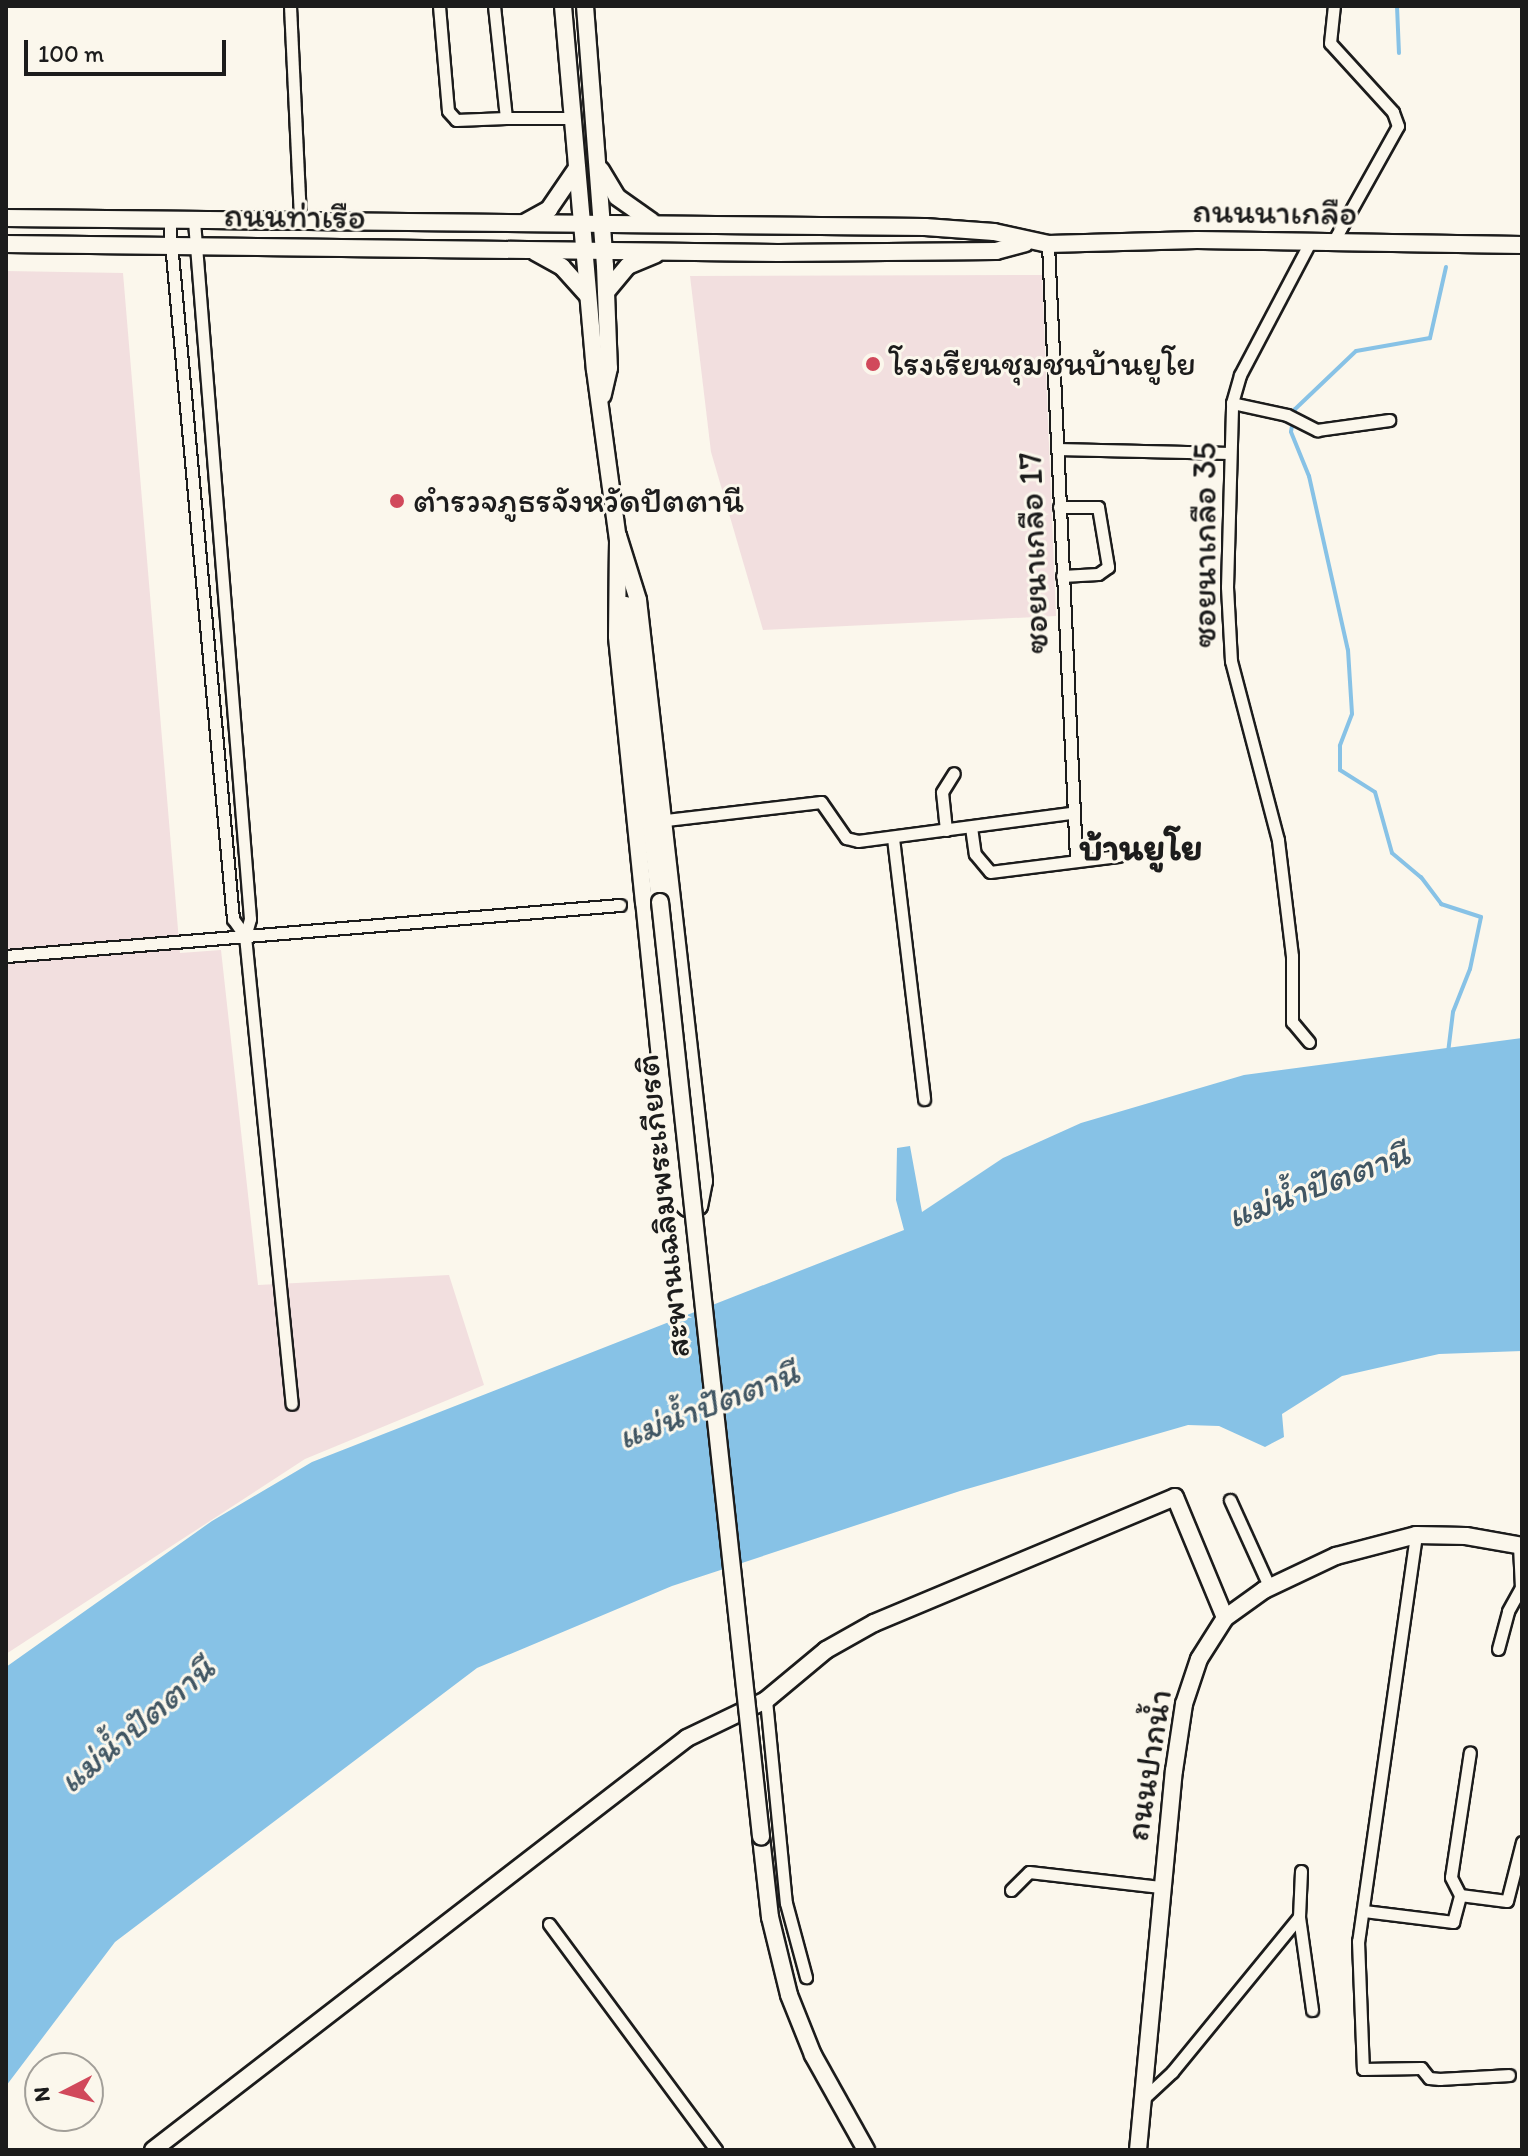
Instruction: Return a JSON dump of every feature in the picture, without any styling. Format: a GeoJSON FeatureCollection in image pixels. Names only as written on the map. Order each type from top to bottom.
{"type":"FeatureCollection","features":[{"type":"Feature","properties":{"kind":"main road"},"geometry":{"type":"LineString","coordinates":[[563,6],[588,296],[618,536],[617,636],[674,1196],[687,1208],[699,1206],[704,1181],[666,820],[638,600],[618,536]]}},
{"type":"Feature","properties":{"kind":"main road"},"geometry":{"type":"LineString","coordinates":[[585,6],[603,224],[609,368],[603,397]]}},
{"type":"Feature","properties":{"kind":"main road"},"geometry":{"type":"LineString","coordinates":[[599,165],[617,197],[654,223]]}},
{"type":"Feature","properties":{"kind":"main road"},"geometry":{"type":"LineString","coordinates":[[522,224],[549,209],[577,168]]}},
{"type":"Feature","properties":{"kind":"main road","name":"ถนนท่าเรือ"},"geometry":{"type":"LineString","coordinates":[[6,218],[582,225]]}},
{"type":"Feature","properties":{"kind":"main road","name":"ถนนนาเกลือ"},"geometry":{"type":"LineString","coordinates":[[582,225],[654,223],[925,227],[994,232],[1027,242],[1048,244],[1522,245]]}},
{"type":"Feature","properties":{"kind":"main road","name":"ถนนนาเกลือ"},"geometry":{"type":"LineString","coordinates":[[584,251],[930,253],[996,251],[1027,242]]}},
{"type":"Feature","properties":{"kind":"main road","name":"ถนนท่าเรือ"},"geometry":{"type":"LineString","coordinates":[[6,244],[584,251]]}},
{"type":"Feature","properties":{"kind":"main road"},"geometry":{"type":"LineString","coordinates":[[530,250],[562,267],[588,296]]}},
{"type":"Feature","properties":{"kind":"main road"},"geometry":{"type":"LineString","coordinates":[[606,292],[628,266],[662,251]]}},
{"type":"Feature","properties":{"kind":"main road","name":"สะพานเฉลิมพระเกียรติ"},"geometry":{"type":"LineString","coordinates":[[618,536],[770,1917],[789,1995],[813,2055],[866,2150]]}},
{"type":"Feature","properties":{"kind":"main road"},"geometry":{"type":"LineString","coordinates":[[153,2150],[687,1738],[766,1700],[826,1650],[874,1623],[1175,1497],[1225,1618]]}},
{"type":"Feature","properties":{"kind":"main road","name":"ถนนปากน้ำ"},"geometry":{"type":"LineString","coordinates":[[1138,2150],[1160,1887],[1184,1704],[1199,1659],[1225,1618],[1270,1588],[1336,1556],[1416,1535],[1520,1546]]}},
{"type":"Feature","properties":{"kind":"street"},"geometry":{"type":"LineString","coordinates":[[290,6],[300,221]]}},
{"type":"Feature","properties":{"kind":"street"},"geometry":{"type":"LineString","coordinates":[[439,6],[450,116],[573,118]]}},
{"type":"Feature","properties":{"kind":"street"},"geometry":{"type":"LineString","coordinates":[[494,6],[506,118]]}},
{"type":"Feature","properties":{"kind":"street"},"geometry":{"type":"LineString","coordinates":[[1332,244],[1398,126],[1393,112],[1330,43],[1334,6]]}},
{"type":"Feature","properties":{"kind":"street"},"geometry":{"type":"LineString","coordinates":[[169,221],[233,919],[245,936]]}},
{"type":"Feature","properties":{"kind":"street"},"geometry":{"type":"LineString","coordinates":[[194,221],[250,919],[245,936],[292,1404]]}},
{"type":"Feature","properties":{"kind":"street","name":"ซอยนาเกลือ 17"},"geometry":{"type":"LineString","coordinates":[[1048,244],[1076,859]]}},
{"type":"Feature","properties":{"kind":"street","name":"ซอยนาเกลือ 35"},"geometry":{"type":"LineString","coordinates":[[1309,244],[1240,375],[1232,403],[1230,453],[1231,661],[1278,840],[1292,956],[1292,1022],[1309,1042]]}},
{"type":"Feature","properties":{"kind":"street"},"geometry":{"type":"LineString","coordinates":[[1232,403],[1287,415],[1317,430],[1389,420]]}},
{"type":"Feature","properties":{"kind":"street"},"geometry":{"type":"LineString","coordinates":[[1057,449],[1230,453]]}},
{"type":"Feature","properties":{"kind":"street"},"geometry":{"type":"LineString","coordinates":[[1059,507],[1098,507],[1108,567],[1098,574],[1062,576]]}},
{"type":"Feature","properties":{"kind":"street"},"geometry":{"type":"LineString","coordinates":[[946,830],[942,792],[954,773]]}},
{"type":"Feature","properties":{"kind":"street"},"geometry":{"type":"LineString","coordinates":[[666,820],[821,802],[849,840],[893,838],[1072,813]]}},
{"type":"Feature","properties":{"kind":"street"},"geometry":{"type":"LineString","coordinates":[[971,827],[975,854],[990,872],[1118,856]]}},
{"type":"Feature","properties":{"kind":"street"},"geometry":{"type":"LineString","coordinates":[[893,838],[924,1099]]}},
{"type":"Feature","properties":{"kind":"street"},"geometry":{"type":"LineString","coordinates":[[6,956],[620,905]]}},
{"type":"Feature","properties":{"kind":"street"},"geometry":{"type":"LineString","coordinates":[[1230,1500],[1270,1588]]}},
{"type":"Feature","properties":{"kind":"street"},"geometry":{"type":"LineString","coordinates":[[1416,1535],[1358,1941],[1363,2069],[1421,2068],[1429,2078],[1440,2079],[1509,2075]]}},
{"type":"Feature","properties":{"kind":"street"},"geometry":{"type":"LineString","coordinates":[[1498,1649],[1508,1611],[1521,1588],[1520,1546]]}},
{"type":"Feature","properties":{"kind":"street"},"geometry":{"type":"LineString","coordinates":[[766,1700],[786,1903],[806,1977]]}},
{"type":"Feature","properties":{"kind":"street"},"geometry":{"type":"LineString","coordinates":[[1364,1911],[1453,1922],[1460,1895],[1451,1877],[1470,1752]]}},
{"type":"Feature","properties":{"kind":"street"},"geometry":{"type":"LineString","coordinates":[[1460,1895],[1501,1901],[1512,1897],[1522,1842]]}},
{"type":"Feature","properties":{"kind":"street"},"geometry":{"type":"LineString","coordinates":[[1301,1871],[1299,1917],[1312,2010]]}},
{"type":"Feature","properties":{"kind":"street"},"geometry":{"type":"LineString","coordinates":[[1011,1890],[1029,1872],[1160,1887]]}},
{"type":"Feature","properties":{"kind":"street"},"geometry":{"type":"LineString","coordinates":[[1140,2102],[1172,2072],[1299,1917]]}},
{"type":"Feature","properties":{"kind":"street"},"geometry":{"type":"LineString","coordinates":[[549,1924],[716,2150]]}},
{"type":"Feature","properties":{"kind":"shaded area"},"geometry":{"type":"Polygon","coordinates":[[[6,271],[123,273],[180,953],[221,950],[258,1285],[449,1275],[484,1385],[305,1459],[6,1654],[6,271]]]}},
{"type":"Feature","properties":{"kind":"shaded area","name":"โรงเรียนชุมชนบ้านยูโย"},"geometry":{"type":"Polygon","coordinates":[[[1042,275],[1056,616],[763,630],[711,452],[690,276],[1042,275]]]}},
{"type":"Feature","properties":{"kind":"water","name":"แม่น้ำปัตตานี"},"geometry":{"type":"Polygon","coordinates":[[[1522,1038],[1522,1351],[1439,1354],[1342,1376],[1282,1414],[1284,1437],[1265,1447],[1219,1426],[1188,1425],[960,1491],[672,1586],[477,1668],[115,1942],[32,2052],[24,2052],[24,2062],[6,2086],[6,1667],[212,1521],[312,1462],[904,1230],[896,1200],[897,1148],[910,1146],[922,1212],[1003,1158],[1081,1123],[1244,1075],[1522,1038]]]}},
{"type":"Feature","properties":{"kind":"waterway"},"geometry":{"type":"LineString","coordinates":[[1397,6],[1399,53]]}},
{"type":"Feature","properties":{"kind":"waterway"},"geometry":{"type":"LineString","coordinates":[[1446,267],[1430,338],[1356,351],[1295,409],[1291,432],[1309,476],[1348,650],[1352,714],[1340,746],[1340,770],[1375,792],[1392,853],[1421,877],[1441,904],[1481,917],[1470,969],[1453,1012],[1448,1050]]}},
{"type":"Feature","properties":{"kind":"place","name":"โรงเรียนชุมชนบ้านยูโย"},"geometry":{"type":"Point","coordinates":[873,364]}},
{"type":"Feature","properties":{"kind":"place","name":"ตำรวจภูธรจังหวัดปัตตานี"},"geometry":{"type":"Point","coordinates":[397,501]}},
{"type":"Feature","properties":{"kind":"district","name":"บ้านยูโย"},"geometry":{"type":"Point","coordinates":[1141,848]}}]}
